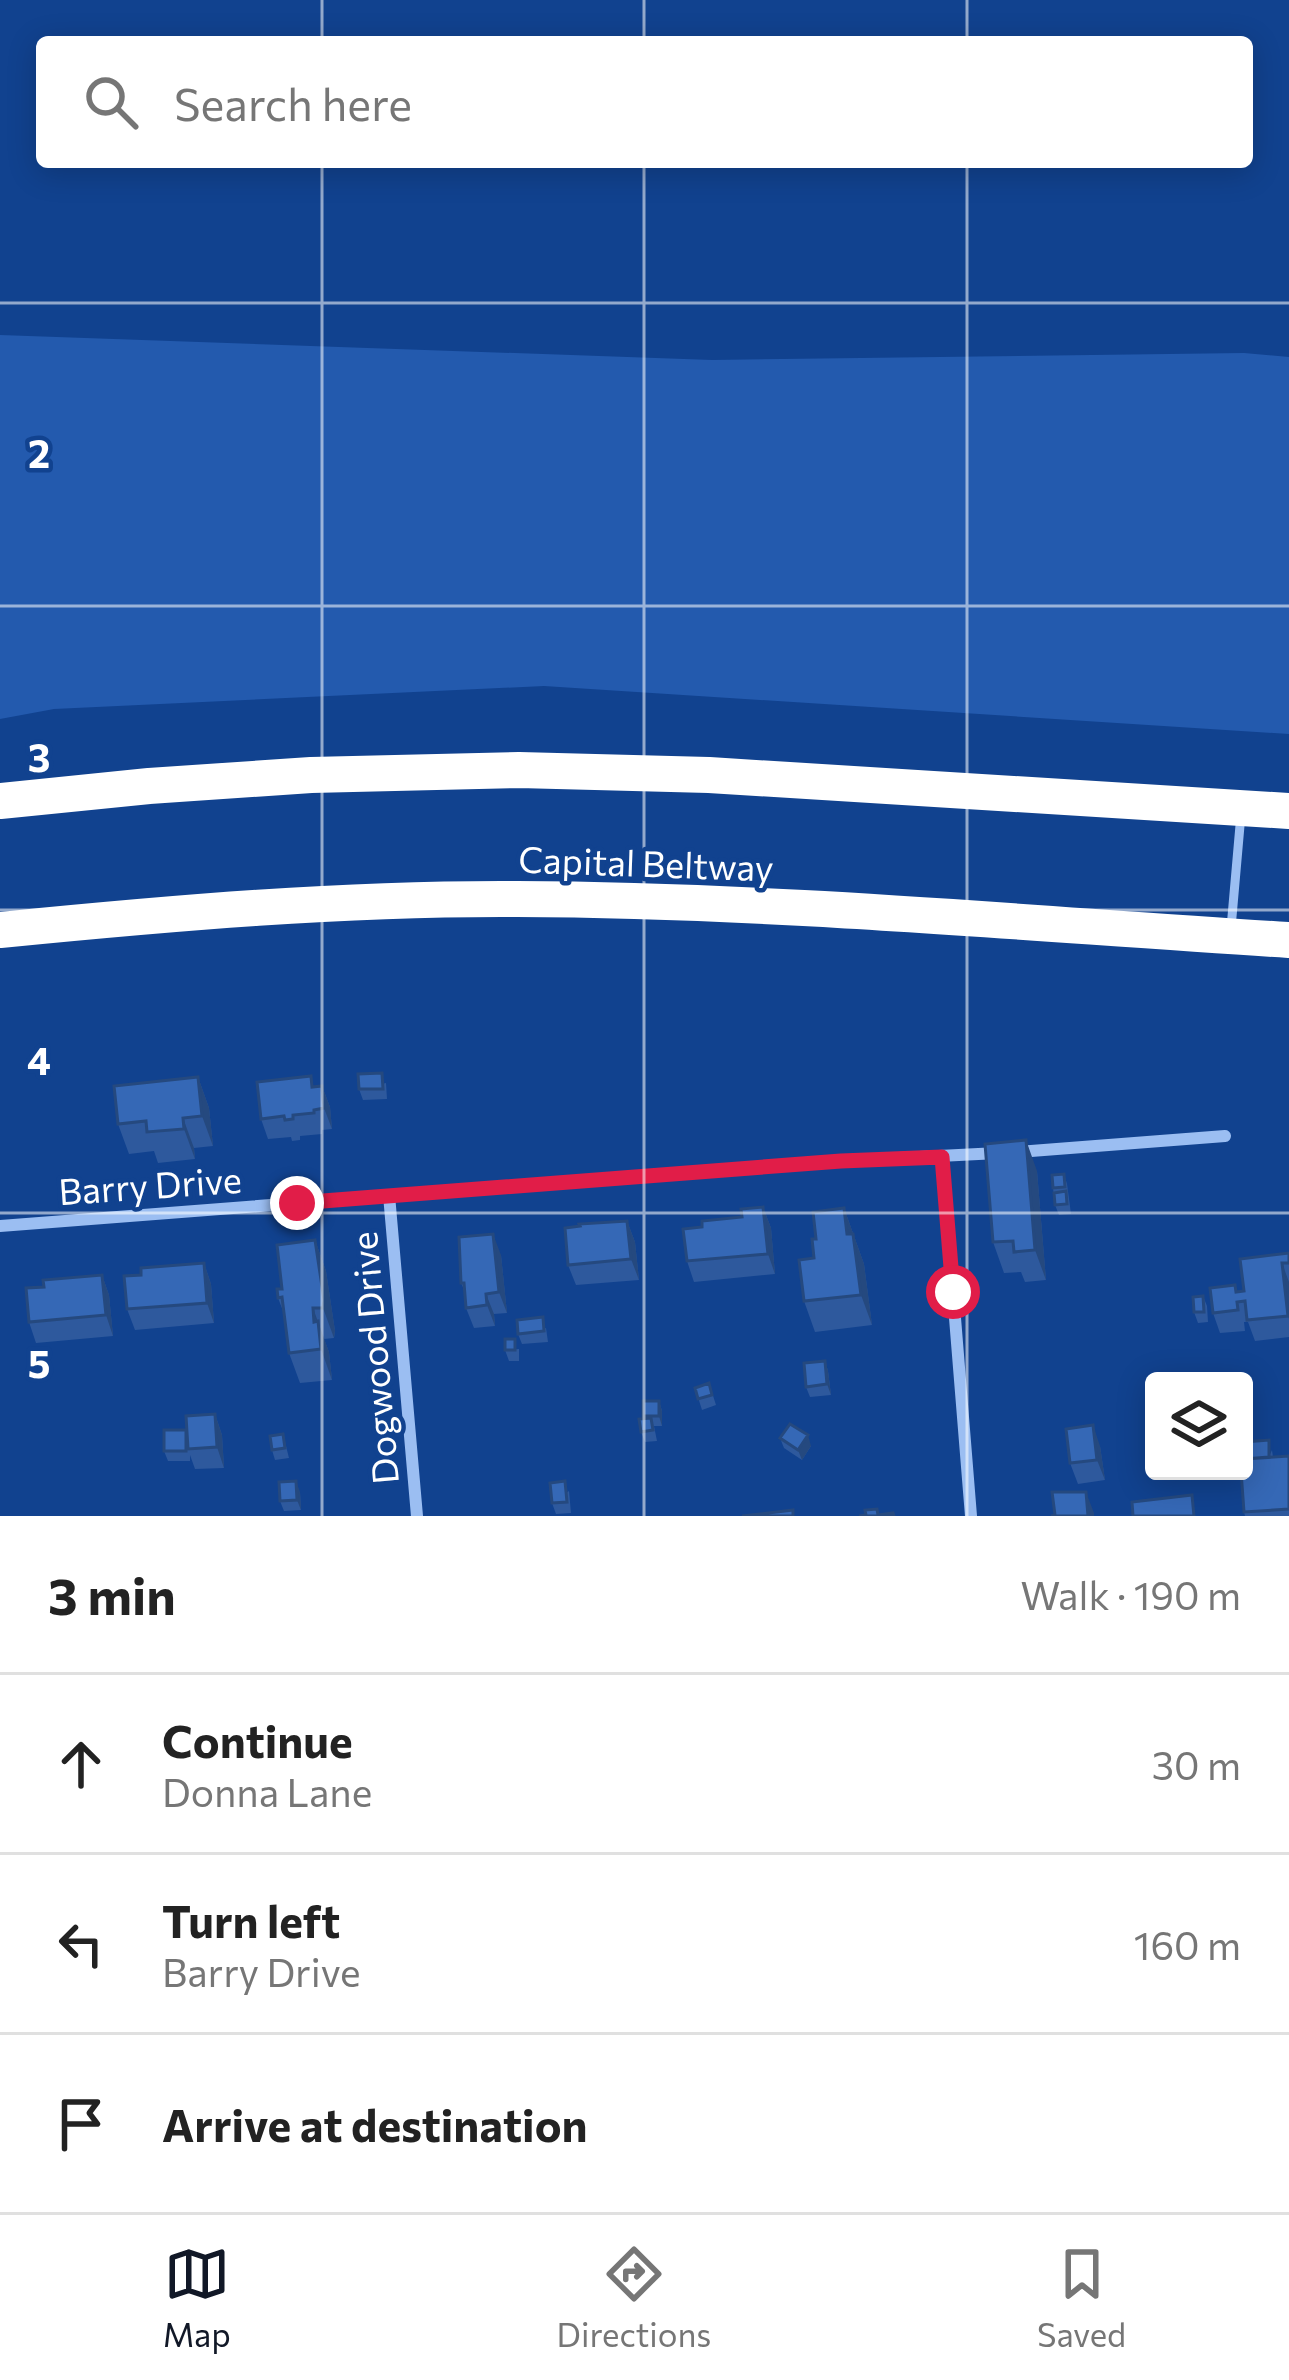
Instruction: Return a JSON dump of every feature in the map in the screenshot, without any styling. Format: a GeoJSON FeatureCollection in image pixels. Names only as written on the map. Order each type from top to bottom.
{"type":"FeatureCollection","features":[{"type":"Feature","properties":{"kind":"highway"},"geometry":{"type":"LineString","coordinates":[[0,801],[288,777],[519,770],[756,778],[1289,811]]}},
{"type":"Feature","properties":{"kind":"highway","name":"Capital Beltway"},"geometry":{"type":"LineString","coordinates":[[0,930],[312,903],[516,899],[722,905],[1289,940]]}},
{"type":"Feature","properties":{"kind":"street","name":"Barry Drive"},"geometry":{"type":"LineString","coordinates":[[0,1226],[1225,1136]]}},
{"type":"Feature","properties":{"kind":"street"},"geometry":{"type":"LineString","coordinates":[[942,1157],[971,1516]]}},
{"type":"Feature","properties":{"kind":"street","name":"Dogwood Drive"},"geometry":{"type":"LineString","coordinates":[[389,1195],[417,1516]]}},
{"type":"Feature","properties":{"kind":"lane"},"geometry":{"type":"LineString","coordinates":[[1231,936],[1241,808]]}},
{"type":"Feature","properties":{"kind":"shaded area"},"geometry":{"type":"Polygon","coordinates":[[[0,335],[712,360],[1244,353],[1289,357],[1289,734],[544,686],[54,709],[0,719],[0,335]]]}},
{"type":"Feature","properties":{"kind":"building"},"geometry":{"type":"Polygon","coordinates":[[[382,1073],[383,1089],[359,1089],[358,1074],[382,1073]]]}},
{"type":"Feature","properties":{"kind":"building"},"geometry":{"type":"Polygon","coordinates":[[[311,1076],[312,1087],[322,1086],[324,1108],[293,1115],[293,1119],[261,1119],[257,1082],[311,1076]]]}},
{"type":"Feature","properties":{"kind":"building"},"geometry":{"type":"Polygon","coordinates":[[[198,1077],[202,1116],[183,1118],[184,1129],[147,1132],[146,1121],[118,1124],[114,1086],[198,1077]]]}},
{"type":"Feature","properties":{"kind":"building"},"geometry":{"type":"Polygon","coordinates":[[[1026,1140],[1035,1250],[1014,1252],[1013,1241],[993,1242],[985,1144],[1026,1140]]]}},
{"type":"Feature","properties":{"kind":"building"},"geometry":{"type":"Polygon","coordinates":[[[1064,1174],[1065,1187],[1053,1188],[1052,1175],[1064,1174]]]}},
{"type":"Feature","properties":{"kind":"building"},"geometry":{"type":"Polygon","coordinates":[[[1066,1191],[1067,1204],[1055,1205],[1054,1193],[1066,1191]]]}},
{"type":"Feature","properties":{"kind":"building"},"geometry":{"type":"Polygon","coordinates":[[[763,1207],[768,1254],[687,1261],[683,1229],[702,1227],[702,1221],[742,1217],[741,1209],[763,1207]]]}},
{"type":"Feature","properties":{"kind":"building"},"geometry":{"type":"Polygon","coordinates":[[[844,1208],[847,1234],[853,1234],[861,1295],[804,1301],[799,1260],[814,1258],[813,1212],[844,1208]]]}},
{"type":"Feature","properties":{"kind":"building"},"geometry":{"type":"Polygon","coordinates":[[[627,1221],[631,1259],[568,1265],[565,1228],[627,1221]]]}},
{"type":"Feature","properties":{"kind":"building"},"geometry":{"type":"Polygon","coordinates":[[[493,1234],[499,1292],[486,1294],[487,1305],[466,1308],[459,1237],[493,1234]]]}},
{"type":"Feature","properties":{"kind":"building"},"geometry":{"type":"Polygon","coordinates":[[[315,1240],[324,1300],[323,1308],[313,1308],[321,1349],[289,1353],[277,1289],[282,1289],[277,1245],[315,1240]]]}},
{"type":"Feature","properties":{"kind":"building"},"geometry":{"type":"Polygon","coordinates":[[[1289,1253],[1289,1263],[1282,1263],[1288,1316],[1247,1320],[1245,1301],[1237,1302],[1238,1310],[1213,1313],[1210,1288],[1235,1285],[1236,1292],[1244,1291],[1240,1259],[1289,1253]]]}},
{"type":"Feature","properties":{"kind":"building"},"geometry":{"type":"Polygon","coordinates":[[[204,1263],[207,1303],[127,1309],[124,1276],[141,1275],[141,1268],[204,1263]]]}},
{"type":"Feature","properties":{"kind":"building"},"geometry":{"type":"Polygon","coordinates":[[[102,1275],[106,1315],[29,1322],[26,1288],[44,1287],[43,1280],[102,1275]]]}},
{"type":"Feature","properties":{"kind":"building"},"geometry":{"type":"Polygon","coordinates":[[[1203,1296],[1204,1312],[1194,1312],[1193,1297],[1203,1296]]]}},
{"type":"Feature","properties":{"kind":"building"},"geometry":{"type":"Polygon","coordinates":[[[543,1317],[544,1331],[518,1334],[517,1320],[543,1317]]]}},
{"type":"Feature","properties":{"kind":"building"},"geometry":{"type":"Polygon","coordinates":[[[505,1339],[515,1339],[515,1350],[505,1350],[505,1339]]]}},
{"type":"Feature","properties":{"kind":"building"},"geometry":{"type":"Polygon","coordinates":[[[825,1361],[827,1384],[806,1387],[804,1363],[825,1361]]]}},
{"type":"Feature","properties":{"kind":"building"},"geometry":{"type":"Polygon","coordinates":[[[709,1383],[712,1395],[698,1399],[695,1388],[709,1383]]]}},
{"type":"Feature","properties":{"kind":"building"},"geometry":{"type":"Polygon","coordinates":[[[643,1401],[659,1401],[659,1416],[643,1416],[643,1401]]]}},
{"type":"Feature","properties":{"kind":"building"},"geometry":{"type":"Polygon","coordinates":[[[215,1414],[217,1447],[188,1449],[186,1416],[215,1414]]]}},
{"type":"Feature","properties":{"kind":"building"},"geometry":{"type":"Polygon","coordinates":[[[651,1418],[653,1430],[641,1432],[639,1419],[651,1418]]]}},
{"type":"Feature","properties":{"kind":"building"},"geometry":{"type":"Polygon","coordinates":[[[790,1424],[808,1435],[798,1450],[780,1438],[790,1424]]]}},
{"type":"Feature","properties":{"kind":"building"},"geometry":{"type":"Polygon","coordinates":[[[1093,1425],[1097,1460],[1070,1463],[1066,1429],[1093,1425]]]}},
{"type":"Feature","properties":{"kind":"building"},"geometry":{"type":"Polygon","coordinates":[[[164,1430],[186,1430],[186,1451],[164,1451],[164,1430]]]}},
{"type":"Feature","properties":{"kind":"building"},"geometry":{"type":"Polygon","coordinates":[[[283,1434],[285,1448],[272,1450],[270,1436],[283,1434]]]}},
{"type":"Feature","properties":{"kind":"building"},"geometry":{"type":"Polygon","coordinates":[[[1269,1440],[1269,1457],[1253,1458],[1253,1441],[1269,1440]]]}},
{"type":"Feature","properties":{"kind":"building"},"geometry":{"type":"Polygon","coordinates":[[[1289,1456],[1289,1509],[1244,1512],[1242,1480],[1253,1480],[1253,1458],[1289,1456]]]}},
{"type":"Feature","properties":{"kind":"building"},"geometry":{"type":"Polygon","coordinates":[[[296,1481],[297,1500],[280,1501],[279,1482],[296,1481]]]}},
{"type":"Feature","properties":{"kind":"building"},"geometry":{"type":"Polygon","coordinates":[[[565,1481],[567,1502],[552,1503],[550,1483],[565,1481]]]}},
{"type":"Feature","properties":{"kind":"building"},"geometry":{"type":"Polygon","coordinates":[[[1052,1492],[1086,1492],[1088,1516],[1051,1516],[1055,1515],[1052,1492]]]}},
{"type":"Feature","properties":{"kind":"building"},"geometry":{"type":"Polygon","coordinates":[[[1192,1495],[1194,1516],[1133,1516],[1132,1502],[1192,1495]]]}},
{"type":"Feature","properties":{"kind":"building"},"geometry":{"type":"Polygon","coordinates":[[[877,1509],[878,1515],[894,1516],[859,1516],[866,1515],[865,1510],[877,1509]]]}},
{"type":"Feature","properties":{"kind":"building"},"geometry":{"type":"Polygon","coordinates":[[[793,1510],[793,1516],[742,1516],[793,1510]]]}},
{"type":"Feature","properties":{"kind":"route"},"geometry":{"type":"LineString","coordinates":[[297,1203],[942,1157],[953,1292]]}}]}
